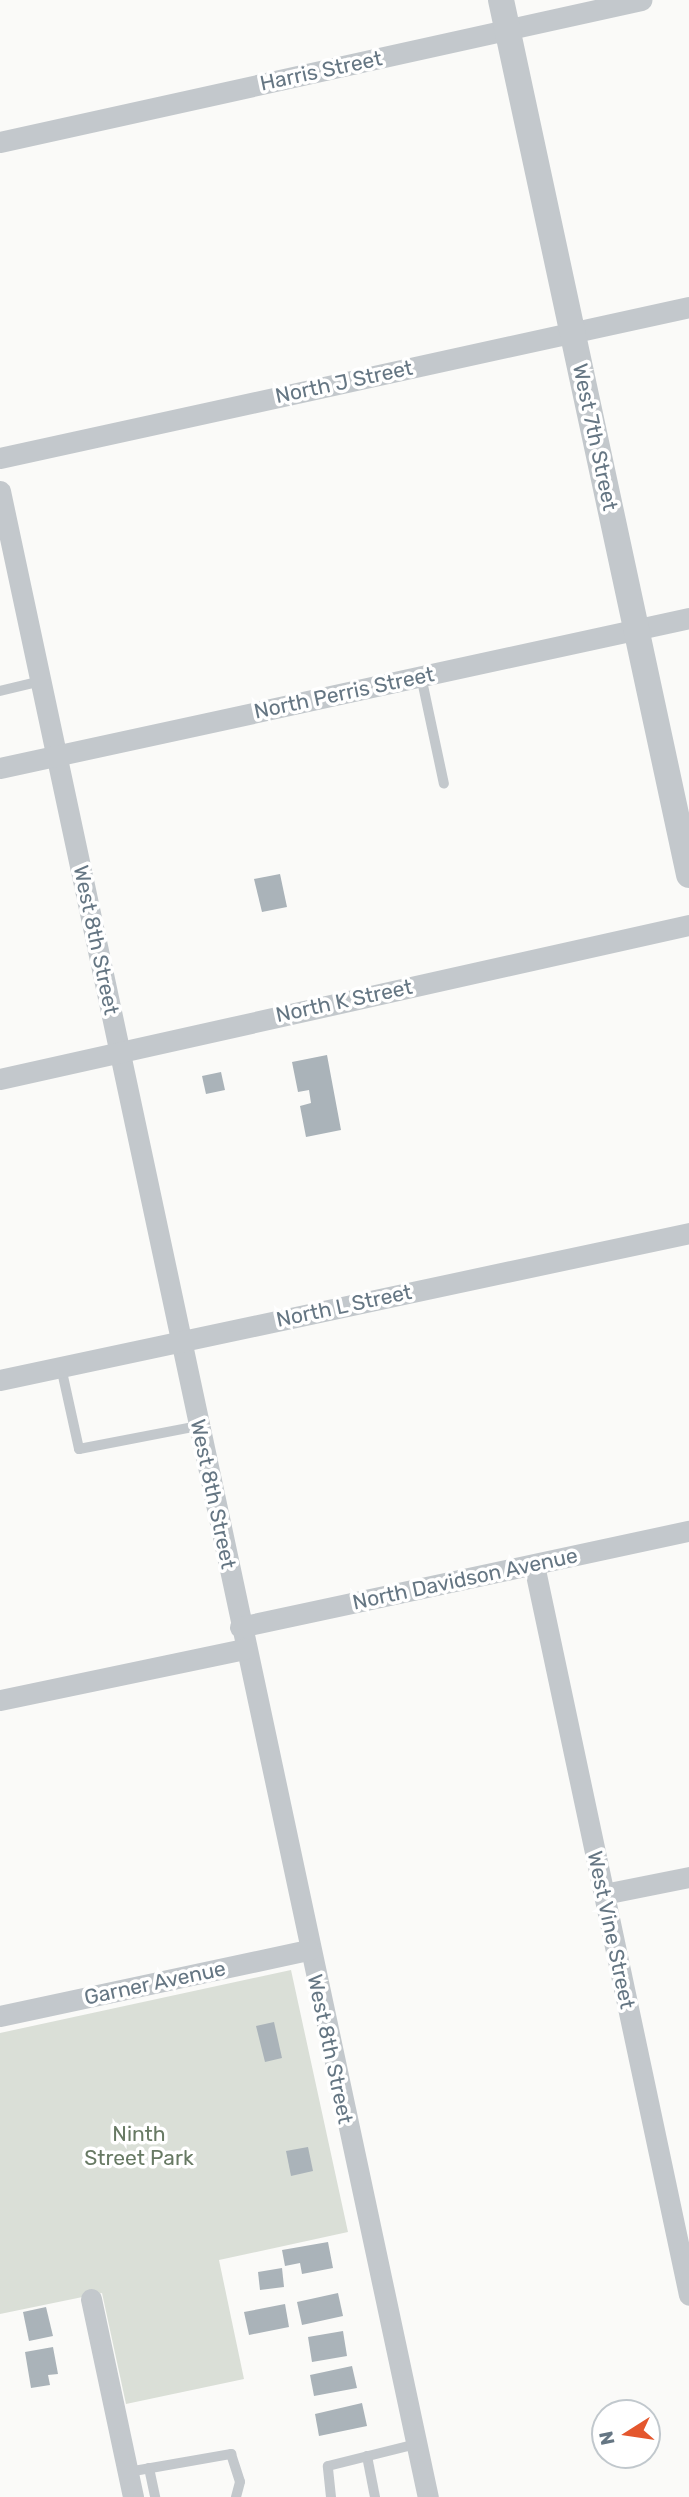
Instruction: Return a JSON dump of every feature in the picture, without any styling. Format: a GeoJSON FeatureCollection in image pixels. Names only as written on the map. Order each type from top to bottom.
{"type":"FeatureCollection","features":[{"type":"Feature","properties":{"kind":"street","name":"West 7th Street"},"geometry":{"type":"LineString","coordinates":[[501,0],[689,875]]}},
{"type":"Feature","properties":{"kind":"street","name":"Harris Street"},"geometry":{"type":"LineString","coordinates":[[0,142],[642,0]]}},
{"type":"Feature","properties":{"kind":"street","name":"North J Street"},"geometry":{"type":"LineString","coordinates":[[0,458],[689,307]]}},
{"type":"Feature","properties":{"kind":"street","name":"West 8th Street"},"geometry":{"type":"LineString","coordinates":[[0,491],[182,1341],[240,1627],[428,2497]]}},
{"type":"Feature","properties":{"kind":"street","name":"North Perris Street"},"geometry":{"type":"LineString","coordinates":[[0,768],[689,618]]}},
{"type":"Feature","properties":{"kind":"street","name":"North K Street"},"geometry":{"type":"LineString","coordinates":[[0,1079],[689,925]]}},
{"type":"Feature","properties":{"kind":"street","name":"North L Street"},"geometry":{"type":"LineString","coordinates":[[0,1380],[689,1233]]}},
{"type":"Feature","properties":{"kind":"street","name":"North Davidson Avenue"},"geometry":{"type":"LineString","coordinates":[[240,1627],[689,1531]]}},
{"type":"Feature","properties":{"kind":"street","name":"West Vine Street"},"geometry":{"type":"LineString","coordinates":[[534,1564],[689,2295]]}},
{"type":"Feature","properties":{"kind":"street"},"geometry":{"type":"LineString","coordinates":[[0,1700],[245,1649]]}},
{"type":"Feature","properties":{"kind":"street"},"geometry":{"type":"LineString","coordinates":[[604,1894],[689,1877]]}},
{"type":"Feature","properties":{"kind":"street","name":"Garner Avenue"},"geometry":{"type":"LineString","coordinates":[[0,2016],[309,1950]]}},
{"type":"Feature","properties":{"kind":"street"},"geometry":{"type":"LineString","coordinates":[[91,2299],[139,2470],[133,2497]]}},
{"type":"Feature","properties":{"kind":"lane"},"geometry":{"type":"LineString","coordinates":[[421,676],[444,784]]}},
{"type":"Feature","properties":{"kind":"lane"},"geometry":{"type":"LineString","coordinates":[[0,691],[41,681]]}},
{"type":"Feature","properties":{"kind":"lane"},"geometry":{"type":"LineString","coordinates":[[61,1367],[79,1449],[199,1426]]}},
{"type":"Feature","properties":{"kind":"lane"},"geometry":{"type":"LineString","coordinates":[[331,2497],[328,2466],[416,2444]]}},
{"type":"Feature","properties":{"kind":"lane"},"geometry":{"type":"LineString","coordinates":[[155,2497],[139,2470],[230,2454],[240,2482],[236,2497]]}},
{"type":"Feature","properties":{"kind":"lane"},"geometry":{"type":"LineString","coordinates":[[367,2456],[375,2497]]}},
{"type":"Feature","properties":{"kind":"green space","name":"Ninth Street Park"},"geometry":{"type":"Polygon","coordinates":[[[291,1970],[348,2232],[219,2260],[244,2379],[126,2404],[102,2293],[0,2314],[0,2033],[291,1970]]]}},
{"type":"Feature","properties":{"kind":"building"},"geometry":{"type":"Polygon","coordinates":[[[280,874],[287,907],[262,912],[254,879],[280,874]]]}},
{"type":"Feature","properties":{"kind":"building"},"geometry":{"type":"Polygon","coordinates":[[[327,1055],[341,1130],[306,1137],[300,1106],[311,1103],[309,1090],[298,1092],[292,1062],[327,1055]]]}},
{"type":"Feature","properties":{"kind":"building"},"geometry":{"type":"Polygon","coordinates":[[[221,1072],[225,1090],[206,1094],[202,1076],[221,1072]]]}},
{"type":"Feature","properties":{"kind":"building"},"geometry":{"type":"Polygon","coordinates":[[[274,2022],[282,2058],[265,2062],[256,2026],[274,2022]]]}},
{"type":"Feature","properties":{"kind":"building"},"geometry":{"type":"Polygon","coordinates":[[[308,2147],[313,2171],[291,2176],[286,2151],[308,2147]]]}},
{"type":"Feature","properties":{"kind":"building"},"geometry":{"type":"Polygon","coordinates":[[[328,2242],[333,2268],[302,2274],[300,2263],[285,2266],[282,2250],[328,2242]]]}},
{"type":"Feature","properties":{"kind":"building"},"geometry":{"type":"Polygon","coordinates":[[[282,2268],[284,2287],[260,2290],[258,2272],[282,2268]]]}},
{"type":"Feature","properties":{"kind":"building"},"geometry":{"type":"Polygon","coordinates":[[[338,2293],[343,2316],[302,2325],[297,2302],[338,2293]]]}},
{"type":"Feature","properties":{"kind":"building"},"geometry":{"type":"Polygon","coordinates":[[[285,2304],[289,2327],[249,2335],[244,2312],[285,2304]]]}},
{"type":"Feature","properties":{"kind":"building"},"geometry":{"type":"Polygon","coordinates":[[[46,2307],[53,2336],[29,2341],[23,2312],[46,2307]]]}},
{"type":"Feature","properties":{"kind":"building"},"geometry":{"type":"Polygon","coordinates":[[[343,2331],[347,2356],[312,2362],[308,2337],[343,2331]]]}},
{"type":"Feature","properties":{"kind":"building"},"geometry":{"type":"Polygon","coordinates":[[[53,2347],[58,2374],[48,2375],[50,2385],[31,2388],[25,2352],[53,2347]]]}},
{"type":"Feature","properties":{"kind":"building"},"geometry":{"type":"Polygon","coordinates":[[[352,2366],[357,2388],[314,2396],[310,2375],[352,2366]]]}},
{"type":"Feature","properties":{"kind":"building"},"geometry":{"type":"Polygon","coordinates":[[[362,2403],[367,2426],[319,2436],[315,2414],[362,2403]]]}}]}
